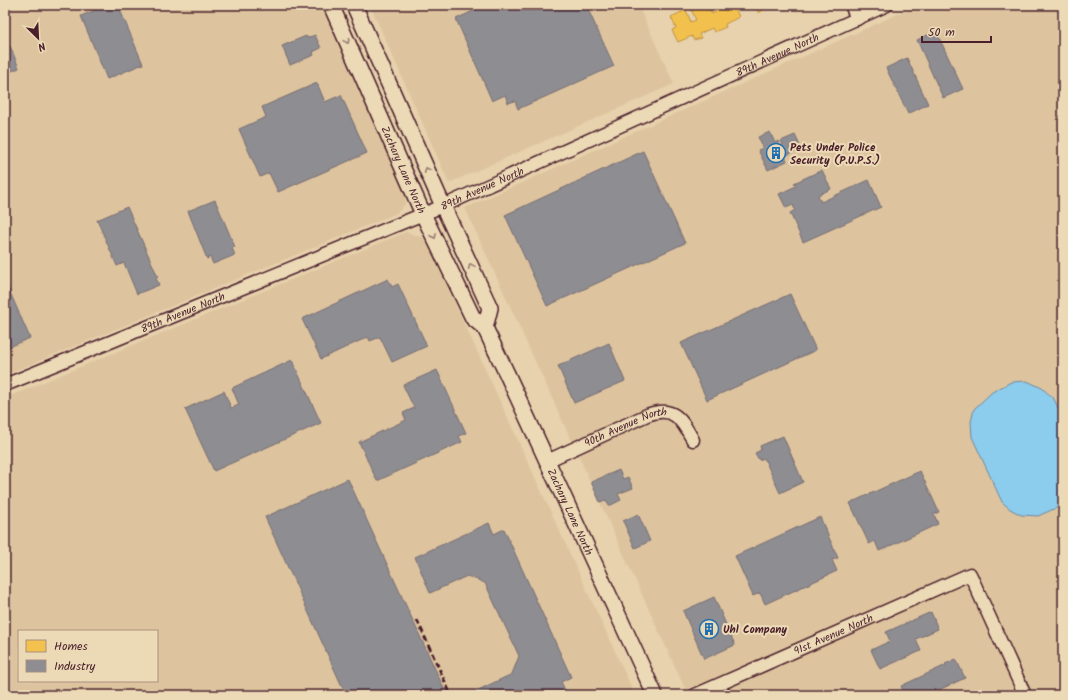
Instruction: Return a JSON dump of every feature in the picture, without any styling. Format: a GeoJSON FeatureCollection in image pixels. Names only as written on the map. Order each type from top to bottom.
{"type":"FeatureCollection","features":[{"type":"Feature","properties":{"kind":"main road","name":"Zachary Lane North"},"geometry":{"type":"LineString","coordinates":[[331,5],[423,214],[473,318],[485,328],[655,695]]}},
{"type":"Feature","properties":{"kind":"main road","name":"Zachary Lane North"},"geometry":{"type":"LineString","coordinates":[[354,5],[490,308],[485,328]]}},
{"type":"Feature","properties":{"kind":"street"},"geometry":{"type":"LineString","coordinates":[[851,5],[857,19]]}},
{"type":"Feature","properties":{"kind":"street","name":"89th Avenue North"},"geometry":{"type":"LineString","coordinates":[[5,386],[443,206],[887,5]]}},
{"type":"Feature","properties":{"kind":"street","name":"90th Avenue North"},"geometry":{"type":"LineString","coordinates":[[547,461],[647,415],[659,411],[670,412],[678,417],[694,440]]}},
{"type":"Feature","properties":{"kind":"street","name":"91st Avenue North"},"geometry":{"type":"LineString","coordinates":[[695,695],[970,574],[1025,695]]}},
{"type":"Feature","properties":{"kind":"shaded area"},"geometry":{"type":"Polygon","coordinates":[[[5,5],[322,5],[405,191],[405,204],[395,214],[5,375],[5,5]]]}},
{"type":"Feature","properties":{"kind":"shaded area"},"geometry":{"type":"Polygon","coordinates":[[[370,5],[638,5],[674,84],[449,183],[370,5]]]}},
{"type":"Feature","properties":{"kind":"shaded area"},"geometry":{"type":"Polygon","coordinates":[[[918,5],[1063,5],[1063,695],[688,695],[465,208],[918,5]]]}},
{"type":"Feature","properties":{"kind":"shaded area"},"geometry":{"type":"Polygon","coordinates":[[[406,232],[425,238],[635,695],[5,695],[5,398],[406,232]]]}},
{"type":"Feature","properties":{"kind":"water"},"geometry":{"type":"Polygon","coordinates":[[[1027,381],[1042,388],[1054,399],[1063,418],[1063,505],[1038,516],[1021,515],[1010,509],[1002,502],[972,437],[971,422],[974,409],[992,392],[1011,382],[1027,381]]]}},
{"type":"Feature","properties":{"kind":"building: Homes"},"geometry":{"type":"Polygon","coordinates":[[[700,5],[708,5],[712,14],[716,12],[713,5],[734,5],[739,17],[725,24],[726,27],[714,32],[712,28],[699,34],[701,38],[694,40],[692,36],[678,42],[672,30],[676,28],[671,17],[686,10],[691,22],[696,20],[691,9],[700,5]]]}},
{"type":"Feature","properties":{"kind":"building: Homes"},"geometry":{"type":"Polygon","coordinates":[[[753,5],[762,5],[764,9],[759,13],[753,5]]]}},
{"type":"Feature","properties":{"kind":"building: Industry"},"geometry":{"type":"Polygon","coordinates":[[[107,5],[118,5],[143,64],[107,79],[81,16],[107,5]]]}},
{"type":"Feature","properties":{"kind":"building: Industry"},"geometry":{"type":"Polygon","coordinates":[[[486,5],[586,5],[614,66],[518,109],[515,101],[508,103],[505,95],[492,101],[456,19],[486,5]]]}},
{"type":"Feature","properties":{"kind":"building: Industry"},"geometry":{"type":"Polygon","coordinates":[[[936,31],[963,89],[943,98],[917,40],[936,31]]]}},
{"type":"Feature","properties":{"kind":"building: Industry"},"geometry":{"type":"Polygon","coordinates":[[[315,35],[321,48],[313,52],[314,55],[290,65],[282,46],[306,36],[307,38],[315,35]]]}},
{"type":"Feature","properties":{"kind":"building: Industry"},"geometry":{"type":"Polygon","coordinates":[[[10,46],[19,68],[5,74],[5,48],[10,46]]]}},
{"type":"Feature","properties":{"kind":"building: Industry"},"geometry":{"type":"Polygon","coordinates":[[[907,58],[928,104],[908,114],[886,68],[907,58]]]}},
{"type":"Feature","properties":{"kind":"building: Industry"},"geometry":{"type":"Polygon","coordinates":[[[317,83],[325,102],[341,95],[367,153],[278,192],[269,173],[260,177],[239,129],[266,117],[262,107],[317,83]]]}},
{"type":"Feature","properties":{"kind":"building: Industry","name":"Pets Under Police Security (P.U.P.S.)"},"geometry":{"type":"Polygon","coordinates":[[[770,132],[775,143],[778,141],[780,146],[783,145],[781,141],[795,135],[801,148],[785,156],[787,161],[768,170],[758,150],[763,148],[758,137],[770,132]]]}},
{"type":"Feature","properties":{"kind":"building: Industry"},"geometry":{"type":"Polygon","coordinates":[[[643,151],[685,243],[547,306],[505,215],[643,151]]]}},
{"type":"Feature","properties":{"kind":"building: Industry"},"geometry":{"type":"Polygon","coordinates":[[[822,170],[831,189],[818,195],[821,202],[869,180],[881,207],[803,242],[790,213],[795,210],[793,205],[786,208],[779,194],[796,186],[794,183],[822,170]]]}},
{"type":"Feature","properties":{"kind":"building: Industry"},"geometry":{"type":"Polygon","coordinates":[[[215,200],[235,247],[232,248],[235,255],[213,264],[210,257],[207,259],[188,211],[215,200]]]}},
{"type":"Feature","properties":{"kind":"building: Industry"},"geometry":{"type":"Polygon","coordinates":[[[127,207],[158,277],[156,278],[159,285],[137,294],[124,263],[117,266],[97,220],[127,207]]]}},
{"type":"Feature","properties":{"kind":"building: Industry"},"geometry":{"type":"Polygon","coordinates":[[[388,279],[392,287],[398,284],[427,346],[392,362],[380,337],[370,341],[368,337],[321,359],[302,319],[388,279]]]}},
{"type":"Feature","properties":{"kind":"building: Industry"},"geometry":{"type":"Polygon","coordinates":[[[5,281],[30,338],[5,349],[5,281]]]}},
{"type":"Feature","properties":{"kind":"building: Industry"},"geometry":{"type":"Polygon","coordinates":[[[790,294],[816,350],[707,400],[681,343],[790,294]]]}},
{"type":"Feature","properties":{"kind":"building: Industry"},"geometry":{"type":"Polygon","coordinates":[[[609,343],[625,381],[574,403],[558,366],[609,343]]]}},
{"type":"Feature","properties":{"kind":"building: Industry"},"geometry":{"type":"Polygon","coordinates":[[[292,360],[321,423],[214,471],[185,409],[224,391],[231,408],[239,405],[232,388],[292,360]]]}},
{"type":"Feature","properties":{"kind":"building: Industry"},"geometry":{"type":"Polygon","coordinates":[[[437,370],[466,433],[459,436],[462,442],[377,481],[359,442],[406,420],[403,413],[414,408],[403,385],[437,370]]]}},
{"type":"Feature","properties":{"kind":"building: Industry"},"geometry":{"type":"Polygon","coordinates":[[[783,436],[803,482],[780,493],[764,458],[759,460],[755,453],[761,450],[760,446],[783,436]]]}},
{"type":"Feature","properties":{"kind":"building: Industry"},"geometry":{"type":"Polygon","coordinates":[[[619,470],[623,479],[628,477],[633,488],[618,494],[621,500],[609,506],[606,500],[600,502],[591,482],[619,470]]]}},
{"type":"Feature","properties":{"kind":"building: Industry"},"geometry":{"type":"Polygon","coordinates":[[[920,471],[939,512],[934,514],[938,524],[879,551],[875,541],[869,544],[850,503],[920,471]]]}},
{"type":"Feature","properties":{"kind":"building: Industry"},"geometry":{"type":"Polygon","coordinates":[[[348,479],[447,695],[346,695],[265,517],[348,479]]]}},
{"type":"Feature","properties":{"kind":"building: Industry"},"geometry":{"type":"Polygon","coordinates":[[[638,514],[650,541],[635,548],[623,521],[638,514]]]}},
{"type":"Feature","properties":{"kind":"building: Industry"},"geometry":{"type":"Polygon","coordinates":[[[820,517],[838,558],[832,560],[837,571],[765,604],[760,593],[753,596],[735,556],[820,517]]]}},
{"type":"Feature","properties":{"kind":"building: Industry"},"geometry":{"type":"Polygon","coordinates":[[[489,523],[494,534],[504,529],[571,677],[561,682],[566,692],[560,695],[478,695],[476,691],[512,674],[519,656],[485,583],[467,576],[430,593],[415,557],[489,523]]]}},
{"type":"Feature","properties":{"kind":"building: Industry","name":"Uhl Company"},"geometry":{"type":"Polygon","coordinates":[[[714,597],[735,645],[704,659],[683,611],[714,597]]]}},
{"type":"Feature","properties":{"kind":"building: Industry"},"geometry":{"type":"Polygon","coordinates":[[[931,612],[938,629],[916,639],[921,651],[880,669],[871,650],[890,641],[886,632],[931,612]]]}},
{"type":"Feature","properties":{"kind":"building: Industry"},"geometry":{"type":"Polygon","coordinates":[[[956,659],[965,678],[928,695],[905,695],[901,686],[956,659]]]}},
{"type":"Feature","properties":{"kind":"railway"},"geometry":{"type":"LineString","coordinates":[[417,620],[451,695]]}},
{"type":"Feature","properties":{"kind":"place","name":"Pets Under Police Security (P.U.P.S.)"},"geometry":{"type":"Point","coordinates":[776,153]}},
{"type":"Feature","properties":{"kind":"place","name":"Uhl Company"},"geometry":{"type":"Point","coordinates":[709,629]}}]}
